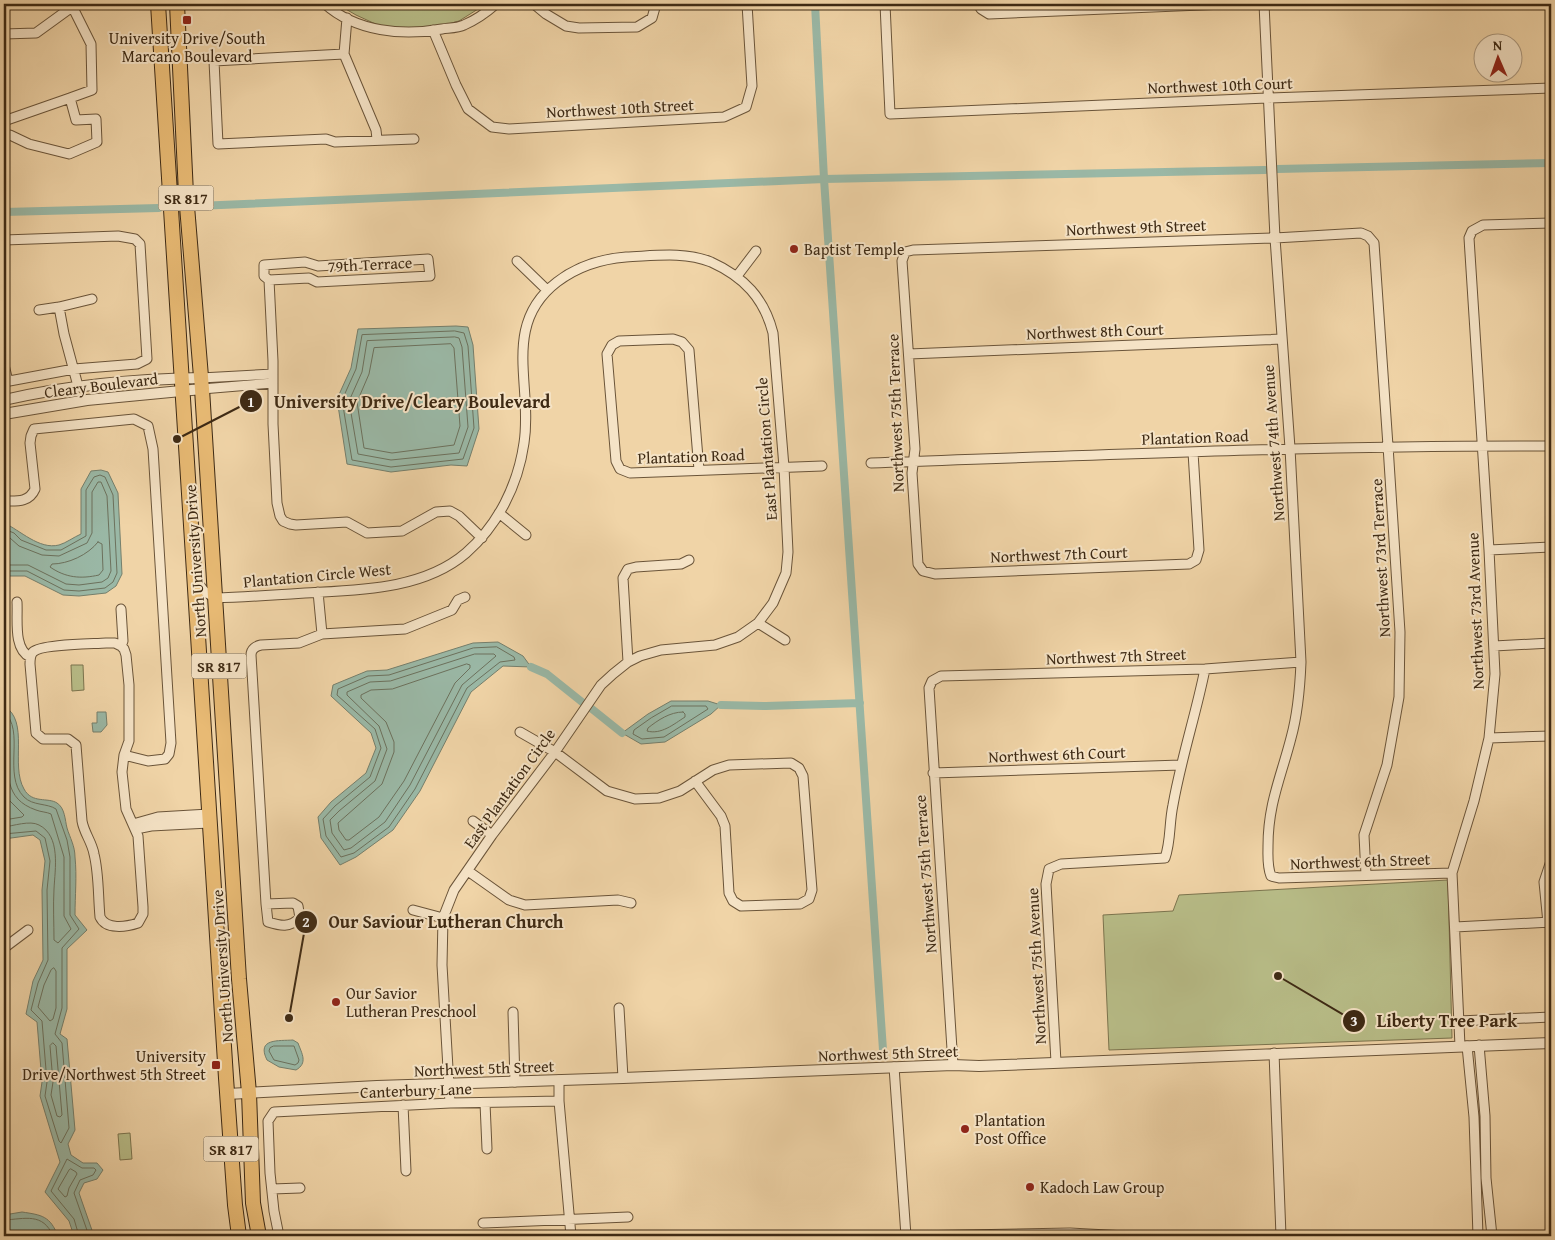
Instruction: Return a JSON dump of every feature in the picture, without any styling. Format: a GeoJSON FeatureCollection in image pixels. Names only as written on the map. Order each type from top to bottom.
{"type":"FeatureCollection","features":[{"type":"Feature","properties":{"kind":"main road","name":"North University Drive"},"geometry":{"type":"LineString","coordinates":[[158,4],[193,577],[227,1094],[239,1236]]}},
{"type":"Feature","properties":{"kind":"main road"},"geometry":{"type":"LineString","coordinates":[[170,4],[175,59],[180,66]]}},
{"type":"Feature","properties":{"kind":"main road","name":"North University Drive"},"geometry":{"type":"LineString","coordinates":[[177,4],[186,194],[201,383],[230,836],[249,1092],[253,1203],[259,1236]]}},
{"type":"Feature","properties":{"kind":"main road"},"geometry":{"type":"LineString","coordinates":[[209,819],[222,826],[230,836]]}},
{"type":"Feature","properties":{"kind":"street"},"geometry":{"type":"LineString","coordinates":[[325,4],[346,18],[370,27],[405,32],[463,25],[482,15],[496,4]]}},
{"type":"Feature","properties":{"kind":"street"},"geometry":{"type":"LineString","coordinates":[[534,4],[566,26],[579,28],[637,27],[652,18],[656,4]]}},
{"type":"Feature","properties":{"kind":"street","name":"Northwest 10th Street"},"geometry":{"type":"LineString","coordinates":[[433,30],[468,109],[492,127],[509,128],[724,117],[746,107],[752,86],[747,4]]}},
{"type":"Feature","properties":{"kind":"street","name":"Northwest 10th Court"},"geometry":{"type":"LineString","coordinates":[[884,4],[890,114],[1551,88]]}},
{"type":"Feature","properties":{"kind":"street"},"geometry":{"type":"LineString","coordinates":[[980,7],[989,14],[1074,7],[1225,4]]}},
{"type":"Feature","properties":{"kind":"street","name":"Northwest 74th Avenue"},"geometry":{"type":"LineString","coordinates":[[1264,4],[1267,98],[1290,448],[1301,662],[1292,737],[1273,797],[1268,826],[1268,869],[1270,876]]}},
{"type":"Feature","properties":{"kind":"street"},"geometry":{"type":"LineString","coordinates":[[4,34],[36,33],[74,5],[91,44],[92,90],[4,121]]}},
{"type":"Feature","properties":{"kind":"street"},"geometry":{"type":"LineString","coordinates":[[346,18],[344,54],[376,130],[377,139]]}},
{"type":"Feature","properties":{"kind":"street"},"geometry":{"type":"LineString","coordinates":[[344,54],[214,61],[218,144],[326,139],[335,142],[414,139]]}},
{"type":"Feature","properties":{"kind":"street"},"geometry":{"type":"LineString","coordinates":[[4,137],[10,136],[29,144],[69,154],[97,142],[96,120],[76,120],[70,98]]}},
{"type":"Feature","properties":{"kind":"street","name":"Northwest 73rd Avenue"},"geometry":{"type":"LineString","coordinates":[[1478,1236],[1474,1117],[1459,1021],[1452,873],[1474,801],[1490,738],[1495,674],[1489,550],[1468,238],[1472,231],[1483,225],[1551,223]]}},
{"type":"Feature","properties":{"kind":"street","name":"Northwest 9th Street"},"geometry":{"type":"LineString","coordinates":[[905,252],[913,250],[1275,238],[1361,233],[1368,236]]}},
{"type":"Feature","properties":{"kind":"street"},"geometry":{"type":"LineString","coordinates":[[4,240],[118,236],[135,239],[140,244],[147,359],[137,364],[74,369],[6,382],[4,365]]}},
{"type":"Feature","properties":{"kind":"street","name":"Northwest 73rd Terrace"},"geometry":{"type":"LineString","coordinates":[[1366,875],[1364,835],[1387,765],[1399,697],[1400,632],[1374,243],[1368,236]]}},
{"type":"Feature","properties":{"kind":"street"},"geometry":{"type":"LineString","coordinates":[[737,276],[756,251]]}},
{"type":"Feature","properties":{"kind":"street","name":"Northwest 75th Terrace"},"geometry":{"type":"LineString","coordinates":[[905,252],[902,261],[915,449],[912,473],[918,564],[923,572]]}},
{"type":"Feature","properties":{"kind":"street","name":"Plantation Circle West"},"geometry":{"type":"LineString","coordinates":[[215,598],[388,586],[420,577],[449,565],[465,554],[482,538],[499,514],[513,486],[525,441],[522,356],[525,330],[534,308],[547,290],[569,273],[589,264],[610,258],[679,255],[703,259],[721,266],[737,276]]}},
{"type":"Feature","properties":{"kind":"street","name":"79th Terrace"},"geometry":{"type":"LineString","coordinates":[[428,259],[430,276],[317,282],[309,278],[270,280],[264,276],[264,265],[305,262],[318,266],[428,259]]}},
{"type":"Feature","properties":{"kind":"street"},"geometry":{"type":"LineString","coordinates":[[517,261],[547,290]]}},
{"type":"Feature","properties":{"kind":"street","name":"East Plantation Circle"},"geometry":{"type":"LineString","coordinates":[[450,1104],[442,965],[443,918],[454,890],[492,835],[555,752],[601,685],[628,662],[640,656],[661,650],[715,645],[738,637],[758,623],[773,603],[786,573],[788,552],[784,468],[773,333],[768,314],[755,294],[737,276]]}},
{"type":"Feature","properties":{"kind":"street"},"geometry":{"type":"LineString","coordinates":[[270,280],[277,504],[283,520],[296,526],[347,522],[367,533],[402,531],[436,512],[450,511],[459,516],[482,538]]}},
{"type":"Feature","properties":{"kind":"street"},"geometry":{"type":"LineString","coordinates":[[39,310],[92,299]]}},
{"type":"Feature","properties":{"kind":"street"},"geometry":{"type":"LineString","coordinates":[[59,307],[78,386]]}},
{"type":"Feature","properties":{"kind":"street","name":"Plantation Road"},"geometry":{"type":"LineString","coordinates":[[699,470],[689,350],[682,342],[673,339],[620,341],[612,345],[607,354],[616,460],[620,469],[630,473],[822,466]]}},
{"type":"Feature","properties":{"kind":"street","name":"Northwest 8th Court"},"geometry":{"type":"LineString","coordinates":[[909,354],[1282,339]]}},
{"type":"Feature","properties":{"kind":"street"},"geometry":{"type":"LineString","coordinates":[[201,383],[273,378]]}},
{"type":"Feature","properties":{"kind":"street","name":"Cleary Boulevard"},"geometry":{"type":"LineString","coordinates":[[4,400],[78,386],[137,380],[181,385]]}},
{"type":"Feature","properties":{"kind":"street","name":"Cleary Boulevard"},"geometry":{"type":"LineString","coordinates":[[4,414],[201,383]]}},
{"type":"Feature","properties":{"kind":"street"},"geometry":{"type":"LineString","coordinates":[[4,501],[23,501],[32,495],[34,489],[30,436],[34,429],[134,419],[148,426],[153,449],[171,743],[169,754],[165,760],[148,760],[124,755]]}},
{"type":"Feature","properties":{"kind":"street","name":"Plantation Road"},"geometry":{"type":"LineString","coordinates":[[871,463],[1290,448],[1551,446]]}},
{"type":"Feature","properties":{"kind":"street","name":"Northwest 7th Court"},"geometry":{"type":"LineString","coordinates":[[923,572],[935,574],[1189,564],[1196,560],[1199,550],[1193,452]]}},
{"type":"Feature","properties":{"kind":"street"},"geometry":{"type":"LineString","coordinates":[[499,514],[526,535]]}},
{"type":"Feature","properties":{"kind":"street"},"geometry":{"type":"LineString","coordinates":[[1489,550],[1551,547]]}},
{"type":"Feature","properties":{"kind":"street"},"geometry":{"type":"LineString","coordinates":[[628,662],[623,578],[628,569],[636,566],[681,564],[689,560]]}},
{"type":"Feature","properties":{"kind":"street"},"geometry":{"type":"LineString","coordinates":[[193,577],[204,591],[215,598]]}},
{"type":"Feature","properties":{"kind":"street"},"geometry":{"type":"LineString","coordinates":[[318,592],[322,634]]}},
{"type":"Feature","properties":{"kind":"street"},"geometry":{"type":"LineString","coordinates":[[266,904],[251,655],[253,649],[261,645],[299,643],[322,634],[405,629],[452,610],[458,600],[465,597]]}},
{"type":"Feature","properties":{"kind":"street"},"geometry":{"type":"LineString","coordinates":[[17,602],[20,643],[24,654],[30,657]]}},
{"type":"Feature","properties":{"kind":"street"},"geometry":{"type":"LineString","coordinates":[[121,610],[123,641],[121,646]]}},
{"type":"Feature","properties":{"kind":"street"},"geometry":{"type":"LineString","coordinates":[[758,623],[785,640]]}},
{"type":"Feature","properties":{"kind":"street"},"geometry":{"type":"LineString","coordinates":[[106,643],[115,643],[124,649],[129,684],[129,741],[124,755],[122,772],[126,809],[127,816],[134,826],[141,863],[143,914],[138,923],[110,926],[102,921],[100,917],[96,859],[83,828],[76,745],[68,739],[43,739],[36,733],[30,657],[33,652],[45,647],[106,643]]}},
{"type":"Feature","properties":{"kind":"street"},"geometry":{"type":"LineString","coordinates":[[1494,646],[1551,643]]}},
{"type":"Feature","properties":{"kind":"street","name":"Northwest 7th Street"},"geometry":{"type":"LineString","coordinates":[[932,681],[941,676],[1205,669],[1301,662]]}},
{"type":"Feature","properties":{"kind":"street"},"geometry":{"type":"LineString","coordinates":[[1181,765],[1197,708],[1205,669]]}},
{"type":"Feature","properties":{"kind":"street","name":"Northwest 75th Terrace"},"geometry":{"type":"LineString","coordinates":[[932,681],[929,688],[953,1065]]}},
{"type":"Feature","properties":{"kind":"street"},"geometry":{"type":"LineString","coordinates":[[520,732],[555,752],[607,791],[635,799],[659,798],[680,791],[695,781],[713,770],[729,765],[791,763],[799,768],[803,776],[812,890],[809,899],[800,904],[741,906],[733,901],[729,893],[725,826],[721,816],[695,781]]}},
{"type":"Feature","properties":{"kind":"street"},"geometry":{"type":"LineString","coordinates":[[1490,738],[1551,736]]}},
{"type":"Feature","properties":{"kind":"street","name":"Northwest 6th Court"},"geometry":{"type":"LineString","coordinates":[[934,772],[1181,765]]}},
{"type":"Feature","properties":{"kind":"street","name":"Northwest 75th Avenue"},"geometry":{"type":"LineString","coordinates":[[1056,1062],[1046,884],[1049,869],[1061,864],[1165,858],[1169,846],[1172,807],[1181,765]]}},
{"type":"Feature","properties":{"kind":"street"},"geometry":{"type":"LineString","coordinates":[[134,826],[153,817],[174,820],[209,819]]}},
{"type":"Feature","properties":{"kind":"street"},"geometry":{"type":"LineString","coordinates":[[473,821],[492,835]]}},
{"type":"Feature","properties":{"kind":"street"},"geometry":{"type":"LineString","coordinates":[[1455,927],[1550,922],[1544,882],[1551,861]]}},
{"type":"Feature","properties":{"kind":"street"},"geometry":{"type":"LineString","coordinates":[[468,870],[509,900],[525,905],[618,900],[630,903]]}},
{"type":"Feature","properties":{"kind":"street","name":"Northwest 6th Street"},"geometry":{"type":"LineString","coordinates":[[1270,876],[1279,878],[1452,873]]}},
{"type":"Feature","properties":{"kind":"street"},"geometry":{"type":"LineString","coordinates":[[413,910],[443,918]]}},
{"type":"Feature","properties":{"kind":"street"},"geometry":{"type":"LineString","coordinates":[[4,948],[28,930]]}},
{"type":"Feature","properties":{"kind":"street"},"geometry":{"type":"LineString","coordinates":[[619,1008],[623,1078]]}},
{"type":"Feature","properties":{"kind":"street"},"geometry":{"type":"LineString","coordinates":[[513,1012],[516,1082]]}},
{"type":"Feature","properties":{"kind":"street"},"geometry":{"type":"LineString","coordinates":[[1459,1021],[1551,1017]]}},
{"type":"Feature","properties":{"kind":"street","name":"Northwest 5th Street"},"geometry":{"type":"LineString","coordinates":[[227,1094],[1551,1043]]}},
{"type":"Feature","properties":{"kind":"street"},"geometry":{"type":"LineString","coordinates":[[1479,1045],[1485,1116],[1486,1178],[1492,1236]]}},
{"type":"Feature","properties":{"kind":"street"},"geometry":{"type":"LineString","coordinates":[[1274,1054],[1281,1236]]}},
{"type":"Feature","properties":{"kind":"street"},"geometry":{"type":"LineString","coordinates":[[894,1067],[906,1236]]}},
{"type":"Feature","properties":{"kind":"street"},"geometry":{"type":"LineString","coordinates":[[559,1080],[559,1101],[571,1236]]}},
{"type":"Feature","properties":{"kind":"street","name":"Canterbury Lane"},"geometry":{"type":"LineString","coordinates":[[272,1190],[268,1121],[274,1112],[403,1105],[559,1101]]}},
{"type":"Feature","properties":{"kind":"street"},"geometry":{"type":"LineString","coordinates":[[485,1103],[487,1150]]}},
{"type":"Feature","properties":{"kind":"street"},"geometry":{"type":"LineString","coordinates":[[403,1105],[406,1171]]}},
{"type":"Feature","properties":{"kind":"street"},"geometry":{"type":"LineString","coordinates":[[279,1236],[272,1190],[300,1188]]}},
{"type":"Feature","properties":{"kind":"street"},"geometry":{"type":"LineString","coordinates":[[483,1222],[628,1217]]}},
{"type":"Feature","properties":{"kind":"street"},"geometry":{"type":"LineString","coordinates":[[910,1236],[1070,1233],[1126,1236]]}},
{"type":"Feature","properties":{"kind":"green space"},"geometry":{"type":"Polygon","coordinates":[[[337,4],[486,4],[459,21],[426,30],[382,27],[337,4]]]}},
{"type":"Feature","properties":{"kind":"green space"},"geometry":{"type":"Polygon","coordinates":[[[71,665],[83,665],[84,690],[72,691],[71,665]]]}},
{"type":"Feature","properties":{"kind":"green space"},"geometry":{"type":"Polygon","coordinates":[[[1448,880],[1452,1038],[1109,1050],[1103,915],[1173,911],[1179,895],[1448,880]]]}},
{"type":"Feature","properties":{"kind":"green space"},"geometry":{"type":"Polygon","coordinates":[[[130,1133],[132,1159],[120,1160],[118,1134],[130,1133]]]}},
{"type":"Feature","properties":{"kind":"water"},"geometry":{"type":"Polygon","coordinates":[[[468,327],[473,345],[479,429],[467,466],[451,465],[391,472],[347,464],[337,399],[351,368],[358,329],[468,327]]]}},
{"type":"Feature","properties":{"kind":"water"},"geometry":{"type":"Polygon","coordinates":[[[101,470],[108,472],[118,493],[122,574],[116,586],[106,593],[79,596],[63,595],[25,576],[4,576],[4,523],[44,545],[59,545],[81,534],[81,489],[91,471],[101,470]]]}},
{"type":"Feature","properties":{"kind":"water"},"geometry":{"type":"Polygon","coordinates":[[[498,642],[523,656],[531,667],[503,666],[471,692],[420,791],[393,830],[356,857],[340,865],[321,838],[318,817],[331,802],[366,773],[376,748],[371,733],[331,696],[333,685],[367,671],[387,670],[473,643],[498,642]]]}},
{"type":"Feature","properties":{"kind":"water"},"geometry":{"type":"Polygon","coordinates":[[[671,701],[708,701],[721,705],[711,714],[665,742],[641,744],[622,733],[648,714],[671,701]]]}},
{"type":"Feature","properties":{"kind":"water"},"geometry":{"type":"Polygon","coordinates":[[[4,706],[12,713],[16,722],[20,779],[24,789],[31,797],[53,801],[60,805],[74,849],[76,871],[75,915],[87,930],[67,949],[67,1009],[60,1034],[67,1039],[75,1130],[68,1144],[71,1155],[83,1163],[97,1163],[103,1170],[97,1179],[84,1183],[79,1193],[94,1236],[74,1236],[69,1221],[45,1192],[60,1162],[40,1096],[42,1082],[37,1022],[26,1014],[33,981],[43,960],[42,890],[45,861],[40,840],[33,835],[4,839],[4,706]]]}},
{"type":"Feature","properties":{"kind":"water"},"geometry":{"type":"Polygon","coordinates":[[[97,712],[106,712],[107,725],[101,732],[93,732],[92,723],[97,723],[97,712]]]}},
{"type":"Feature","properties":{"kind":"water"},"geometry":{"type":"Polygon","coordinates":[[[293,1040],[298,1043],[302,1055],[303,1061],[300,1067],[296,1070],[279,1067],[267,1060],[264,1048],[267,1044],[276,1041],[293,1040]]]}},
{"type":"Feature","properties":{"kind":"water"},"geometry":{"type":"Polygon","coordinates":[[[22,1212],[35,1214],[48,1220],[58,1236],[4,1236],[4,1215],[22,1212]]]}},
{"type":"Feature","properties":{"kind":"waterway"},"geometry":{"type":"LineString","coordinates":[[815,4],[824,179],[883,1050]]}},
{"type":"Feature","properties":{"kind":"waterway"},"geometry":{"type":"LineString","coordinates":[[1277,169],[1551,163]]}},
{"type":"Feature","properties":{"kind":"waterway"},"geometry":{"type":"LineString","coordinates":[[197,206],[824,179],[1265,170]]}},
{"type":"Feature","properties":{"kind":"waterway"},"geometry":{"type":"LineString","coordinates":[[4,212],[159,208]]}},
{"type":"Feature","properties":{"kind":"waterway"},"geometry":{"type":"LineString","coordinates":[[531,667],[547,674],[582,702]]}},
{"type":"Feature","properties":{"kind":"waterway"},"geometry":{"type":"LineString","coordinates":[[721,705],[766,706],[860,703]]}},
{"type":"Feature","properties":{"kind":"waterway"},"geometry":{"type":"LineString","coordinates":[[592,709],[622,733]]}},
{"type":"Feature","properties":{"kind":"place","name":"University Drive/South Marcano Boulevard"},"geometry":{"type":"Point","coordinates":[187,20]}},
{"type":"Feature","properties":{"kind":"place","name":"Baptist Temple"},"geometry":{"type":"Point","coordinates":[794,249]}},
{"type":"Feature","properties":{"kind":"place","name":"University Drive/Cleary Boulevard"},"geometry":{"type":"Point","coordinates":[177,439]}},
{"type":"Feature","properties":{"kind":"place","name":"Liberty Tree Park"},"geometry":{"type":"Point","coordinates":[1278,976]}},
{"type":"Feature","properties":{"kind":"place","name":"Our Savior Lutheran Preschool"},"geometry":{"type":"Point","coordinates":[336,1002]}},
{"type":"Feature","properties":{"kind":"place","name":"Our Saviour Lutheran Church"},"geometry":{"type":"Point","coordinates":[289,1018]}},
{"type":"Feature","properties":{"kind":"place","name":"University Drive/Northwest 5th Street"},"geometry":{"type":"Point","coordinates":[216,1065]}},
{"type":"Feature","properties":{"kind":"place","name":"Plantation Post Office"},"geometry":{"type":"Point","coordinates":[965,1129]}},
{"type":"Feature","properties":{"kind":"place","name":"Kadoch Law Group"},"geometry":{"type":"Point","coordinates":[1030,1187]}}]}
